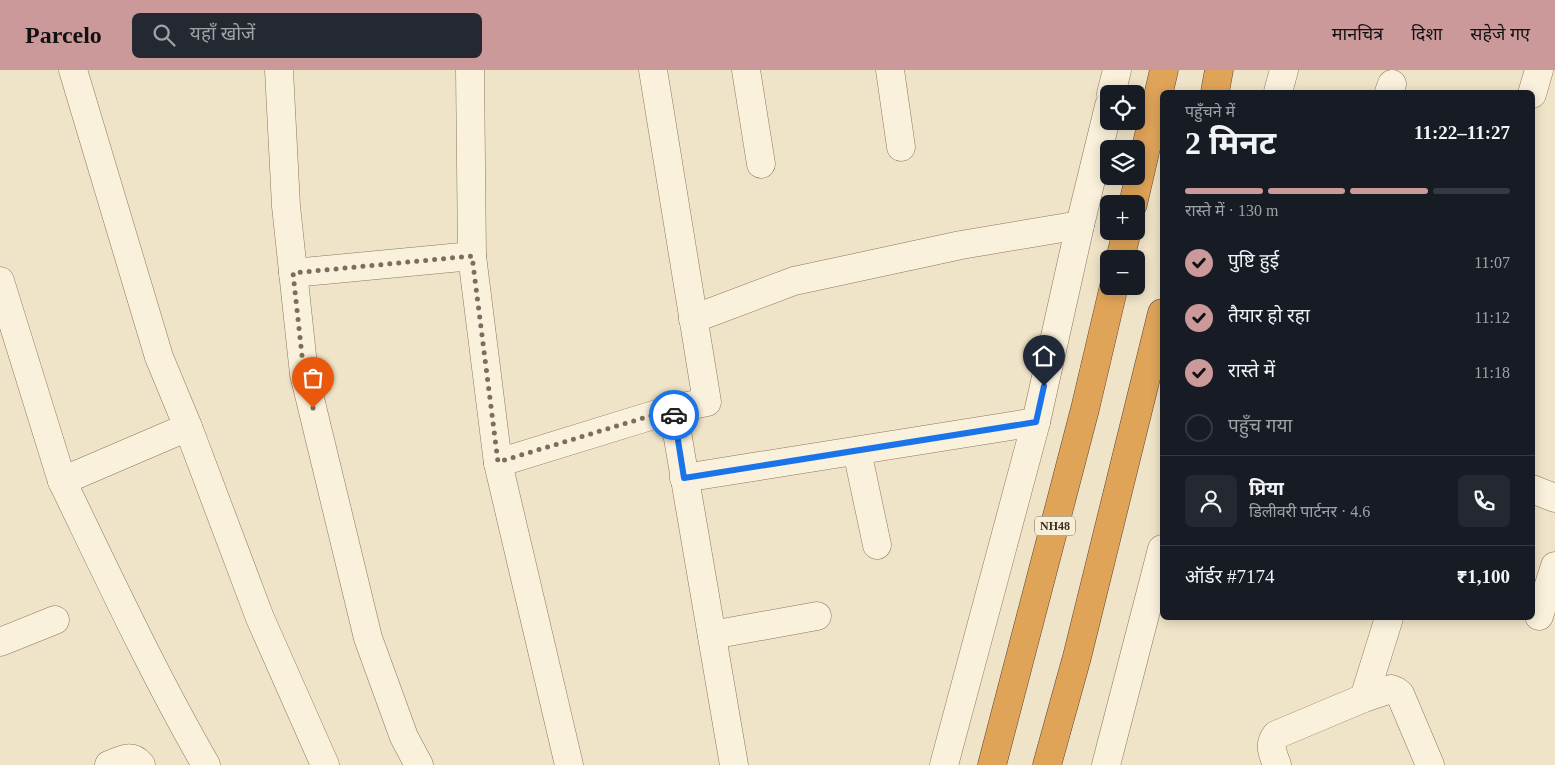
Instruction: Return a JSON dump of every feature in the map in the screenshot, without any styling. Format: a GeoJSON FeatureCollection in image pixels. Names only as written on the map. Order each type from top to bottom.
{"type":"FeatureCollection","features":[{"type":"Feature","properties":{"kind":"highway"},"geometry":{"type":"LineString","coordinates":[[1135,195],[1164,70]]}},
{"type":"Feature","properties":{"kind":"highway"},"geometry":{"type":"LineString","coordinates":[[1215,90],[1219,70]]}},
{"type":"Feature","properties":{"kind":"highway","name":"NH48"},"geometry":{"type":"LineString","coordinates":[[992,765],[1086,409],[1112,295]]}},
{"type":"Feature","properties":{"kind":"highway"},"geometry":{"type":"LineString","coordinates":[[1047,765],[1077,657],[1160,321]]}},
{"type":"Feature","properties":{"kind":"street"},"geometry":{"type":"LineString","coordinates":[[73,70],[159,357],[188,427],[260,618],[325,765]]}},
{"type":"Feature","properties":{"kind":"street"},"geometry":{"type":"LineString","coordinates":[[279,70],[286,206],[304,374],[368,638],[404,737],[419,765]]}},
{"type":"Feature","properties":{"kind":"street"},"geometry":{"type":"LineString","coordinates":[[470,70],[472,256],[498,462],[569,765]]}},
{"type":"Feature","properties":{"kind":"street"},"geometry":{"type":"LineString","coordinates":[[498,462],[673,409],[707,402],[653,70]]}},
{"type":"Feature","properties":{"kind":"street"},"geometry":{"type":"LineString","coordinates":[[746,70],[761,164]]}},
{"type":"Feature","properties":{"kind":"street"},"geometry":{"type":"LineString","coordinates":[[890,70],[901,147]]}},
{"type":"Feature","properties":{"kind":"street"},"geometry":{"type":"LineString","coordinates":[[1113,85],[1117,70]]}},
{"type":"Feature","properties":{"kind":"street"},"geometry":{"type":"LineString","coordinates":[[1279,90],[1284,70]]}},
{"type":"Feature","properties":{"kind":"street"},"geometry":{"type":"LineString","coordinates":[[1533,90],[1539,70]]}},
{"type":"Feature","properties":{"kind":"street"},"geometry":{"type":"LineString","coordinates":[[944,765],[1036,422],[1103,130]]}},
{"type":"Feature","properties":{"kind":"street"},"geometry":{"type":"LineString","coordinates":[[693,319],[794,281],[961,245],[1080,225]]}},
{"type":"Feature","properties":{"kind":"street"},"geometry":{"type":"LineString","coordinates":[[293,273],[472,256]]}},
{"type":"Feature","properties":{"kind":"street"},"geometry":{"type":"LineString","coordinates":[[0,282],[62,481],[116,594],[185,729],[206,765]]}},
{"type":"Feature","properties":{"kind":"street"},"geometry":{"type":"LineString","coordinates":[[673,409],[734,765]]}},
{"type":"Feature","properties":{"kind":"street"},"geometry":{"type":"LineString","coordinates":[[684,478],[1036,422]]}},
{"type":"Feature","properties":{"kind":"street"},"geometry":{"type":"LineString","coordinates":[[62,481],[188,427]]}},
{"type":"Feature","properties":{"kind":"street"},"geometry":{"type":"LineString","coordinates":[[857,451],[877,545]]}},
{"type":"Feature","properties":{"kind":"street"},"geometry":{"type":"LineString","coordinates":[[1535,490],[1555,498]]}},
{"type":"Feature","properties":{"kind":"street"},"geometry":{"type":"LineString","coordinates":[[1106,765],[1160,557]]}},
{"type":"Feature","properties":{"kind":"street"},"geometry":{"type":"LineString","coordinates":[[1539,616],[1555,566]]}},
{"type":"Feature","properties":{"kind":"street"},"geometry":{"type":"LineString","coordinates":[[712,636],[817,616]]}},
{"type":"Feature","properties":{"kind":"street"},"geometry":{"type":"LineString","coordinates":[[0,642],[55,620]]}},
{"type":"Feature","properties":{"kind":"street"},"geometry":{"type":"LineString","coordinates":[[1364,698],[1388,620]]}},
{"type":"Feature","properties":{"kind":"street"},"geometry":{"type":"LineString","coordinates":[[1277,765],[1271,748],[1271,741],[1276,735],[1364,698],[1391,690],[1396,690],[1400,694],[1430,765]]}},
{"type":"Feature","properties":{"kind":"street"},"geometry":{"type":"LineString","coordinates":[[109,765],[127,758],[136,759],[141,765]]}},
{"type":"Feature","properties":{"kind":"way so far"},"geometry":{"type":"LineString","coordinates":[[313,408],[304,374],[293,273],[472,256],[498,462],[673,409],[674,415]]}},
{"type":"Feature","properties":{"kind":"route"},"geometry":{"type":"LineString","coordinates":[[674,415],[684,478],[1036,422],[1044,386]]}}]}
